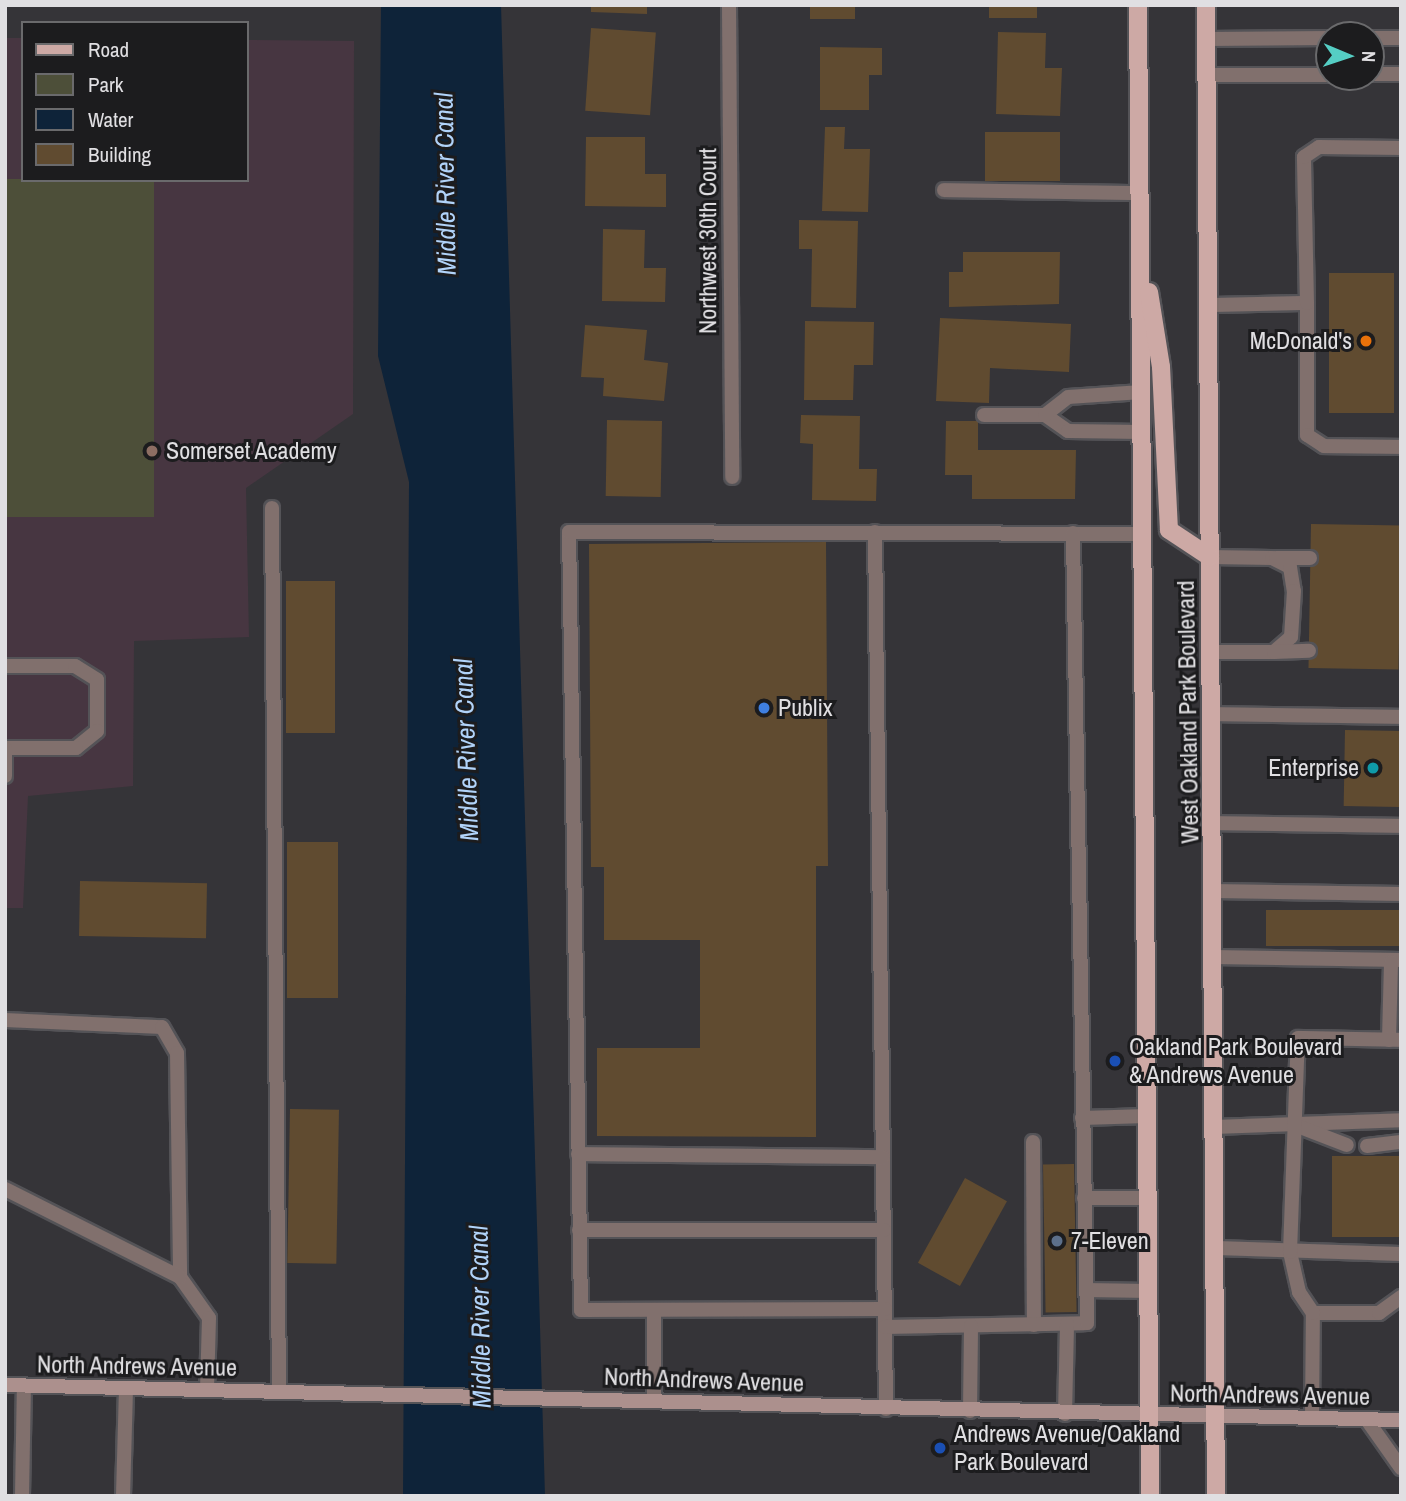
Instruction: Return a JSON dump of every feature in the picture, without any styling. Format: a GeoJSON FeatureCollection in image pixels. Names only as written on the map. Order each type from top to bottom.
{"type":"FeatureCollection","features":[{"type":"Feature","properties":{"kind":"main road","name":"West Oakland Park Boulevard"},"geometry":{"type":"LineString","coordinates":[[1138,5],[1150,1496]]}},
{"type":"Feature","properties":{"kind":"main road","name":"West Oakland Park Boulevard"},"geometry":{"type":"LineString","coordinates":[[1206,5],[1214,823],[1216,1496]]}},
{"type":"Feature","properties":{"kind":"main road"},"geometry":{"type":"LineString","coordinates":[[1140,237],[1161,367],[1169,530],[1210,557]]}},
{"type":"Feature","properties":{"kind":"main road","name":"North Andrews Avenue"},"geometry":{"type":"LineString","coordinates":[[5,1385],[1217,1418],[1401,1420]]}},
{"type":"Feature","properties":{"kind":"street","name":"Northwest 30th Court"},"geometry":{"type":"LineString","coordinates":[[729,5],[732,477]]}},
{"type":"Feature","properties":{"kind":"street"},"geometry":{"type":"LineString","coordinates":[[1207,39],[1315,38]]}},
{"type":"Feature","properties":{"kind":"street"},"geometry":{"type":"LineString","coordinates":[[1207,75],[1315,75]]}},
{"type":"Feature","properties":{"kind":"street"},"geometry":{"type":"LineString","coordinates":[[1401,148],[1319,147],[1304,157],[1307,435],[1324,446],[1401,447]]}},
{"type":"Feature","properties":{"kind":"street"},"geometry":{"type":"LineString","coordinates":[[944,190],[1139,193]]}},
{"type":"Feature","properties":{"kind":"street"},"geometry":{"type":"LineString","coordinates":[[1208,305],[1307,303]]}},
{"type":"Feature","properties":{"kind":"street"},"geometry":{"type":"LineString","coordinates":[[1045,415],[1068,397],[1142,392]]}},
{"type":"Feature","properties":{"kind":"street"},"geometry":{"type":"LineString","coordinates":[[984,415],[1045,415],[1068,431],[1142,432]]}},
{"type":"Feature","properties":{"kind":"street"},"geometry":{"type":"LineString","coordinates":[[272,508],[279,1392]]}},
{"type":"Feature","properties":{"kind":"street"},"geometry":{"type":"LineString","coordinates":[[885,1309],[581,1310],[569,532],[1142,534]]}},
{"type":"Feature","properties":{"kind":"street"},"geometry":{"type":"LineString","coordinates":[[875,532],[886,1409]]}},
{"type":"Feature","properties":{"kind":"street"},"geometry":{"type":"LineString","coordinates":[[885,1328],[1087,1323],[1080,1255],[1082,1118],[1073,533]]}},
{"type":"Feature","properties":{"kind":"street"},"geometry":{"type":"LineString","coordinates":[[1210,557],[1310,558]]}},
{"type":"Feature","properties":{"kind":"street"},"geometry":{"type":"LineString","coordinates":[[1272,558],[1290,567],[1294,591],[1291,637],[1274,652]]}},
{"type":"Feature","properties":{"kind":"street"},"geometry":{"type":"LineString","coordinates":[[1211,652],[1309,651]]}},
{"type":"Feature","properties":{"kind":"street"},"geometry":{"type":"LineString","coordinates":[[5,666],[75,666],[97,680],[97,731],[76,748],[6,748],[5,776]]}},
{"type":"Feature","properties":{"kind":"street"},"geometry":{"type":"LineString","coordinates":[[1213,714],[1401,717]]}},
{"type":"Feature","properties":{"kind":"street"},"geometry":{"type":"LineString","coordinates":[[1214,823],[1401,826]]}},
{"type":"Feature","properties":{"kind":"street"},"geometry":{"type":"LineString","coordinates":[[1214,891],[1401,894]]}},
{"type":"Feature","properties":{"kind":"street"},"geometry":{"type":"LineString","coordinates":[[1213,957],[1396,961],[1395,1040],[1298,1038],[1290,1252],[1299,1292],[1313,1313],[1312,1418]]}},
{"type":"Feature","properties":{"kind":"street"},"geometry":{"type":"LineString","coordinates":[[5,1020],[162,1027],[177,1053],[180,1277]]}},
{"type":"Feature","properties":{"kind":"street"},"geometry":{"type":"LineString","coordinates":[[1082,1118],[1147,1116]]}},
{"type":"Feature","properties":{"kind":"street"},"geometry":{"type":"LineString","coordinates":[[1214,1127],[1295,1126],[1401,1119]]}},
{"type":"Feature","properties":{"kind":"street"},"geometry":{"type":"LineString","coordinates":[[1295,1126],[1348,1145]]}},
{"type":"Feature","properties":{"kind":"street"},"geometry":{"type":"LineString","coordinates":[[1034,1142],[1039,1226],[1039,1287],[1034,1325]]}},
{"type":"Feature","properties":{"kind":"street"},"geometry":{"type":"LineString","coordinates":[[1367,1146],[1401,1142]]}},
{"type":"Feature","properties":{"kind":"street"},"geometry":{"type":"LineString","coordinates":[[578,1154],[883,1157]]}},
{"type":"Feature","properties":{"kind":"street"},"geometry":{"type":"LineString","coordinates":[[5,1189],[180,1277],[209,1318],[207,1390]]}},
{"type":"Feature","properties":{"kind":"street"},"geometry":{"type":"LineString","coordinates":[[1081,1194],[1148,1198]]}},
{"type":"Feature","properties":{"kind":"street"},"geometry":{"type":"LineString","coordinates":[[579,1230],[884,1230]]}},
{"type":"Feature","properties":{"kind":"street"},"geometry":{"type":"LineString","coordinates":[[1216,1248],[1401,1254]]}},
{"type":"Feature","properties":{"kind":"street"},"geometry":{"type":"LineString","coordinates":[[1083,1286],[1149,1291]]}},
{"type":"Feature","properties":{"kind":"street"},"geometry":{"type":"LineString","coordinates":[[1313,1313],[1379,1313],[1401,1297]]}},
{"type":"Feature","properties":{"kind":"street"},"geometry":{"type":"LineString","coordinates":[[654,1310],[654,1401]]}},
{"type":"Feature","properties":{"kind":"street"},"geometry":{"type":"LineString","coordinates":[[1065,1414],[1067,1324]]}},
{"type":"Feature","properties":{"kind":"street"},"geometry":{"type":"LineString","coordinates":[[970,1411],[971,1326]]}},
{"type":"Feature","properties":{"kind":"street"},"geometry":{"type":"LineString","coordinates":[[22,1496],[24,1386]]}},
{"type":"Feature","properties":{"kind":"street"},"geometry":{"type":"LineString","coordinates":[[123,1496],[126,1388]]}},
{"type":"Feature","properties":{"kind":"street"},"geometry":{"type":"LineString","coordinates":[[1367,1420],[1401,1468]]}},
{"type":"Feature","properties":{"kind":"shaded area","name":"Somerset Academy"},"geometry":{"type":"Polygon","coordinates":[[[5,38],[21,38],[21,182],[248,182],[248,40],[354,41],[353,414],[246,488],[249,637],[134,641],[133,786],[28,796],[23,908],[5,908],[5,38]]]}},
{"type":"Feature","properties":{"kind":"green space"},"geometry":{"type":"Polygon","coordinates":[[[5,179],[21,179],[21,182],[154,182],[154,517],[5,517],[5,179]]]}},
{"type":"Feature","properties":{"kind":"water","name":"Middle River Canal"},"geometry":{"type":"Polygon","coordinates":[[[381,5],[501,5],[545,1496],[403,1496],[409,482],[378,356],[381,5]]]}},
{"type":"Feature","properties":{"kind":"building"},"geometry":{"type":"Polygon","coordinates":[[[591,5],[647,5],[647,14],[591,12],[591,5]]]}},
{"type":"Feature","properties":{"kind":"building"},"geometry":{"type":"Polygon","coordinates":[[[810,5],[855,5],[855,19],[810,19],[810,5]]]}},
{"type":"Feature","properties":{"kind":"building"},"geometry":{"type":"Polygon","coordinates":[[[989,5],[1037,5],[1037,18],[989,18],[989,5]]]}},
{"type":"Feature","properties":{"kind":"building"},"geometry":{"type":"Polygon","coordinates":[[[591,28],[656,33],[650,115],[585,111],[591,28]]]}},
{"type":"Feature","properties":{"kind":"building"},"geometry":{"type":"Polygon","coordinates":[[[998,32],[1046,33],[1045,68],[1062,68],[1060,116],[996,114],[998,32]]]}},
{"type":"Feature","properties":{"kind":"building"},"geometry":{"type":"Polygon","coordinates":[[[820,47],[882,48],[882,75],[869,75],[869,110],[820,110],[820,47]]]}},
{"type":"Feature","properties":{"kind":"building"},"geometry":{"type":"Polygon","coordinates":[[[825,127],[845,127],[844,149],[870,149],[868,212],[822,211],[825,127]]]}},
{"type":"Feature","properties":{"kind":"building"},"geometry":{"type":"Polygon","coordinates":[[[985,132],[1060,132],[1060,181],[985,181],[985,132]]]}},
{"type":"Feature","properties":{"kind":"building"},"geometry":{"type":"Polygon","coordinates":[[[586,137],[645,137],[645,174],[666,174],[666,207],[585,206],[586,137]]]}},
{"type":"Feature","properties":{"kind":"building"},"geometry":{"type":"Polygon","coordinates":[[[799,220],[858,221],[856,308],[811,307],[812,249],[799,249],[799,220]]]}},
{"type":"Feature","properties":{"kind":"building"},"geometry":{"type":"Polygon","coordinates":[[[603,229],[645,230],[644,268],[666,268],[665,302],[602,301],[603,229]]]}},
{"type":"Feature","properties":{"kind":"building"},"geometry":{"type":"Polygon","coordinates":[[[963,252],[1060,252],[1059,304],[949,307],[949,272],[963,272],[963,252]]]}},
{"type":"Feature","properties":{"kind":"building"},"geometry":{"type":"Polygon","coordinates":[[[1329,273],[1394,273],[1394,413],[1329,413],[1329,273]]]}},
{"type":"Feature","properties":{"kind":"building"},"geometry":{"type":"Polygon","coordinates":[[[940,318],[1071,324],[1069,372],[990,368],[989,403],[936,401],[940,318]]]}},
{"type":"Feature","properties":{"kind":"building"},"geometry":{"type":"Polygon","coordinates":[[[805,321],[874,322],[873,365],[854,365],[853,400],[804,400],[805,321]]]}},
{"type":"Feature","properties":{"kind":"building"},"geometry":{"type":"Polygon","coordinates":[[[585,325],[647,330],[644,360],[668,363],[664,401],[603,396],[604,378],[581,377],[585,325]]]}},
{"type":"Feature","properties":{"kind":"building"},"geometry":{"type":"Polygon","coordinates":[[[801,415],[860,416],[859,469],[877,469],[876,501],[812,500],[813,444],[800,443],[801,415]]]}},
{"type":"Feature","properties":{"kind":"building"},"geometry":{"type":"Polygon","coordinates":[[[607,420],[662,421],[661,497],[606,496],[607,420]]]}},
{"type":"Feature","properties":{"kind":"building"},"geometry":{"type":"Polygon","coordinates":[[[946,421],[978,421],[978,450],[1076,450],[1075,499],[972,499],[972,475],[945,475],[946,421]]]}},
{"type":"Feature","properties":{"kind":"building"},"geometry":{"type":"Polygon","coordinates":[[[1311,524],[1401,526],[1398,670],[1308,668],[1311,524]]]}},
{"type":"Feature","properties":{"kind":"building"},"geometry":{"type":"Polygon","coordinates":[[[826,542],[828,866],[816,866],[816,1137],[597,1136],[597,1048],[700,1048],[700,940],[604,940],[604,867],[591,867],[589,544],[826,542]]]}},
{"type":"Feature","properties":{"kind":"building"},"geometry":{"type":"Polygon","coordinates":[[[286,581],[335,581],[335,733],[286,733],[286,581]]]}},
{"type":"Feature","properties":{"kind":"building","name":"Enterprise"},"geometry":{"type":"Polygon","coordinates":[[[1345,730],[1401,731],[1400,807],[1344,806],[1345,730]]]}},
{"type":"Feature","properties":{"kind":"building"},"geometry":{"type":"Polygon","coordinates":[[[287,842],[338,842],[338,998],[287,998],[287,842]]]}},
{"type":"Feature","properties":{"kind":"building"},"geometry":{"type":"Polygon","coordinates":[[[80,881],[207,883],[206,938],[79,936],[80,881]]]}},
{"type":"Feature","properties":{"kind":"building"},"geometry":{"type":"Polygon","coordinates":[[[1266,910],[1401,910],[1401,946],[1266,946],[1266,910]]]}},
{"type":"Feature","properties":{"kind":"building"},"geometry":{"type":"Polygon","coordinates":[[[290,1109],[339,1110],[336,1264],[287,1263],[290,1109]]]}},
{"type":"Feature","properties":{"kind":"building"},"geometry":{"type":"Polygon","coordinates":[[[1332,1156],[1401,1156],[1401,1237],[1332,1237],[1332,1156]]]}},
{"type":"Feature","properties":{"kind":"building"},"geometry":{"type":"Polygon","coordinates":[[[1074,1164],[1077,1312],[1046,1313],[1043,1165],[1074,1164]]]}},
{"type":"Feature","properties":{"kind":"building"},"geometry":{"type":"Polygon","coordinates":[[[965,1178],[1007,1201],[960,1286],[918,1263],[965,1178]]]}},
{"type":"Feature","properties":{"kind":"place","name":"McDonald's"},"geometry":{"type":"Point","coordinates":[1366,341]}},
{"type":"Feature","properties":{"kind":"place","name":"Somerset Academy"},"geometry":{"type":"Point","coordinates":[152,451]}},
{"type":"Feature","properties":{"kind":"place","name":"Publix"},"geometry":{"type":"Point","coordinates":[764,708]}},
{"type":"Feature","properties":{"kind":"place","name":"Enterprise"},"geometry":{"type":"Point","coordinates":[1373,768]}},
{"type":"Feature","properties":{"kind":"place","name":"Oakland Park Boulevard & Andrews Avenue"},"geometry":{"type":"Point","coordinates":[1115,1061]}},
{"type":"Feature","properties":{"kind":"place","name":"7-Eleven"},"geometry":{"type":"Point","coordinates":[1057,1241]}},
{"type":"Feature","properties":{"kind":"place","name":"Andrews Avenue/Oakland Park Boulevard"},"geometry":{"type":"Point","coordinates":[940,1448]}}]}
